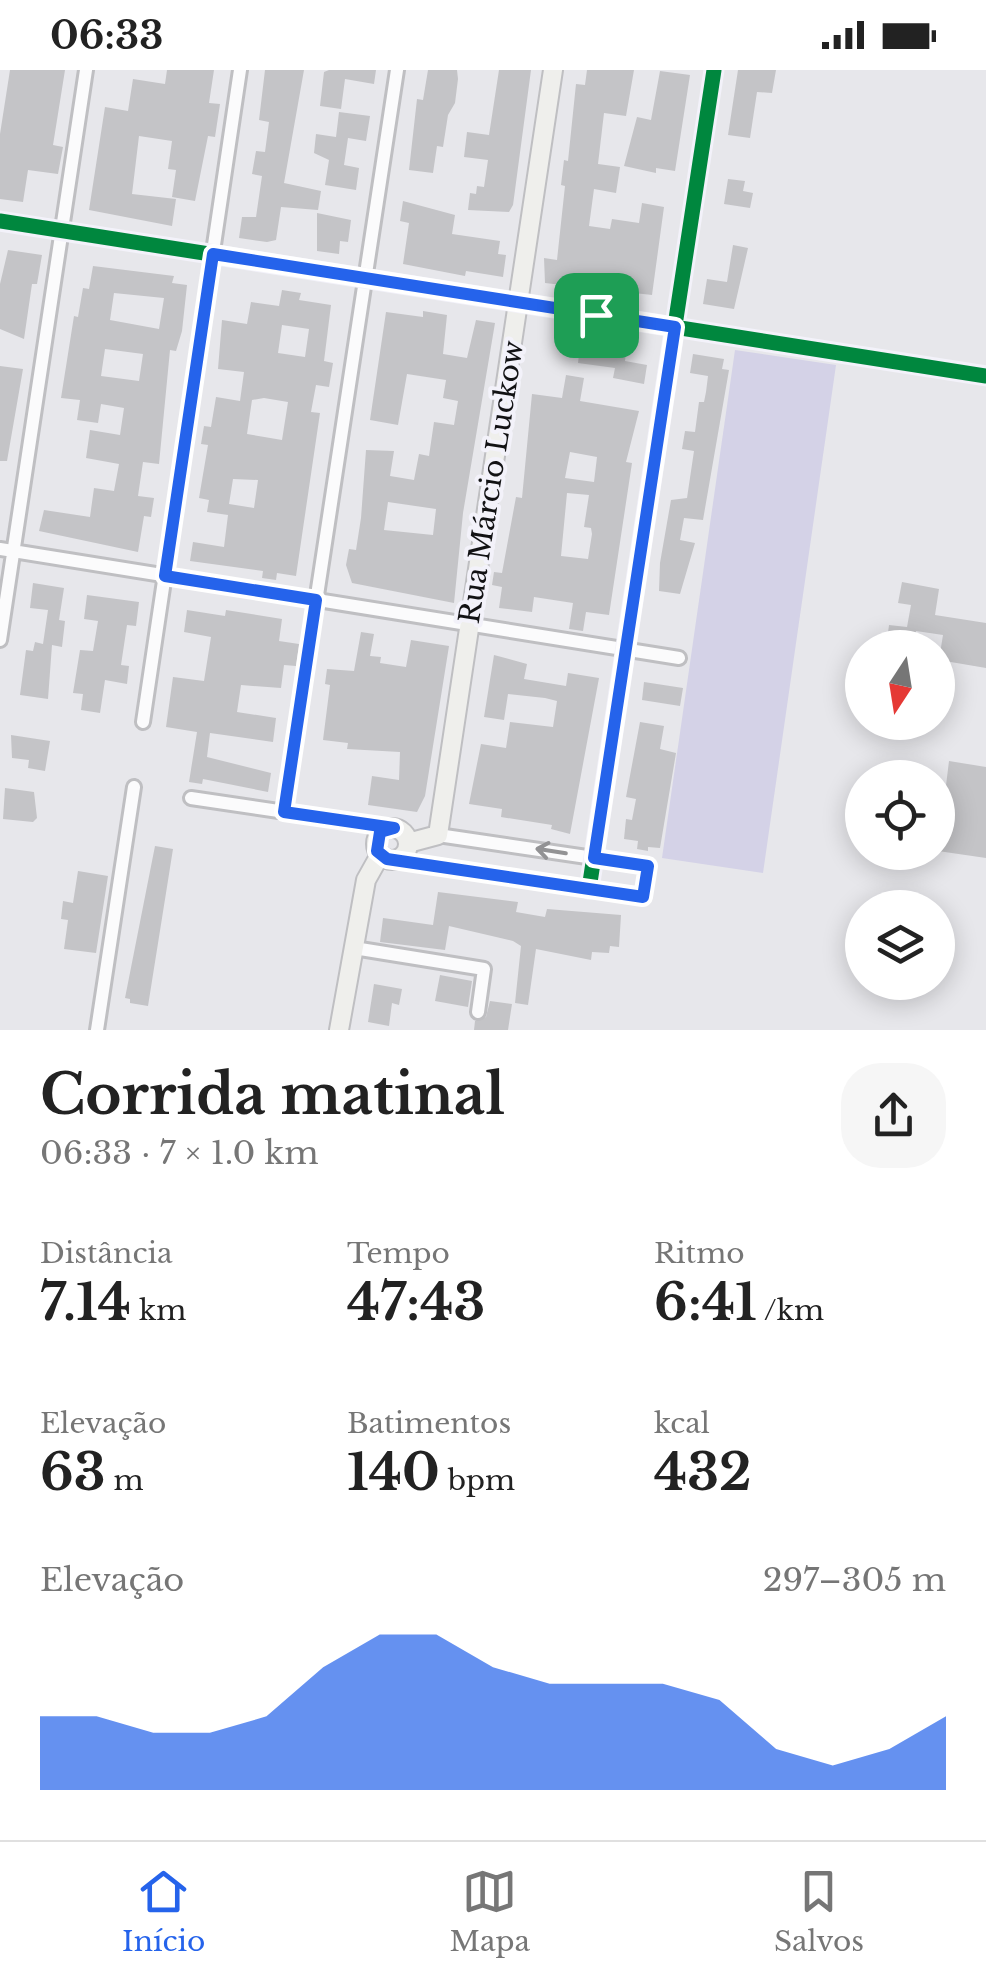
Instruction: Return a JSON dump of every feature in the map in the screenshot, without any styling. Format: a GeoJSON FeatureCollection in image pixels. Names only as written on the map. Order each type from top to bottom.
{"type":"FeatureCollection","features":[{"type":"Feature","properties":{"kind":"street"},"geometry":{"type":"LineString","coordinates":[[0,640],[7,550],[86,70]]}},
{"type":"Feature","properties":{"kind":"street"},"geometry":{"type":"LineString","coordinates":[[143,722],[240,70]]}},
{"type":"Feature","properties":{"kind":"street"},"geometry":{"type":"LineString","coordinates":[[284,812],[397,70]]}},
{"type":"Feature","properties":{"kind":"street","name":"Rua Márcio Luckow"},"geometry":{"type":"LineString","coordinates":[[438,834],[553,70]]}},
{"type":"Feature","properties":{"kind":"street"},"geometry":{"type":"LineString","coordinates":[[590,889],[714,70]]}},
{"type":"Feature","properties":{"kind":"street"},"geometry":{"type":"LineString","coordinates":[[0,221],[986,376]]}},
{"type":"Feature","properties":{"kind":"street"},"geometry":{"type":"LineString","coordinates":[[7,550],[679,658]]}},
{"type":"Feature","properties":{"kind":"street"},"geometry":{"type":"LineString","coordinates":[[97,1030],[134,788]]}},
{"type":"Feature","properties":{"kind":"street"},"geometry":{"type":"LineString","coordinates":[[191,798],[394,828],[404,833],[408,843],[405,853],[386,857],[366,880],[340,1030]]}},
{"type":"Feature","properties":{"kind":"street"},"geometry":{"type":"LineString","coordinates":[[386,857],[377,836],[394,828]]}},
{"type":"Feature","properties":{"kind":"street"},"geometry":{"type":"LineString","coordinates":[[386,857],[643,897],[648,866],[438,834],[408,843]]}},
{"type":"Feature","properties":{"kind":"street"},"geometry":{"type":"LineString","coordinates":[[354,948],[484,969],[478,1012]]}},
{"type":"Feature","properties":{"kind":"shaded area"},"geometry":{"type":"Polygon","coordinates":[[[735,350],[836,365],[763,873],[662,858],[735,350]]]}},
{"type":"Feature","properties":{"kind":"building"},"geometry":{"type":"Polygon","coordinates":[[[10,70],[65,70],[53,145],[63,147],[58,174],[28,170],[23,202],[0,199],[0,134],[10,70]]]}},
{"type":"Feature","properties":{"kind":"building"},"geometry":{"type":"Polygon","coordinates":[[[167,70],[214,70],[209,103],[220,104],[215,137],[208,136],[195,201],[172,197],[176,170],[168,169],[172,141],[139,136],[132,194],[176,199],[172,226],[89,210],[105,107],[128,111],[133,79],[165,84],[167,70]]]}},
{"type":"Feature","properties":{"kind":"building"},"geometry":{"type":"Polygon","coordinates":[[[265,70],[304,70],[284,183],[321,191],[318,210],[281,207],[276,240],[267,242],[239,238],[242,217],[256,217],[262,176],[252,174],[256,151],[265,152],[269,122],[259,120],[265,70]]]}},
{"type":"Feature","properties":{"kind":"building"},"geometry":{"type":"Polygon","coordinates":[[[376,70],[374,84],[345,79],[341,109],[320,106],[324,72],[376,70]]]}},
{"type":"Feature","properties":{"kind":"building"},"geometry":{"type":"Polygon","coordinates":[[[428,70],[457,70],[458,79],[455,103],[448,115],[443,147],[437,146],[433,173],[409,170],[417,99],[423,100],[428,70]]]}},
{"type":"Feature","properties":{"kind":"building"},"geometry":{"type":"Polygon","coordinates":[[[499,70],[531,70],[513,205],[509,212],[468,210],[470,193],[476,194],[477,186],[484,187],[488,160],[464,157],[467,132],[489,135],[499,70]]]}},
{"type":"Feature","properties":{"kind":"building"},"geometry":{"type":"Polygon","coordinates":[[[587,70],[634,70],[626,116],[604,113],[598,164],[620,167],[616,193],[594,189],[589,226],[610,229],[612,219],[639,223],[642,203],[664,207],[652,295],[545,283],[544,258],[557,260],[565,186],[561,185],[564,160],[568,161],[576,84],[585,85],[587,70]]]}},
{"type":"Feature","properties":{"kind":"building"},"geometry":{"type":"Polygon","coordinates":[[[738,70],[776,70],[772,93],[757,92],[750,138],[728,135],[738,70]]]}},
{"type":"Feature","properties":{"kind":"building"},"geometry":{"type":"Polygon","coordinates":[[[660,71],[690,75],[675,171],[656,168],[656,173],[624,166],[637,117],[651,120],[660,71]]]}},
{"type":"Feature","properties":{"kind":"building"},"geometry":{"type":"Polygon","coordinates":[[[339,112],[370,116],[366,141],[348,138],[344,165],[359,168],[356,190],[325,185],[329,160],[314,153],[316,134],[336,137],[339,112]]]}},
{"type":"Feature","properties":{"kind":"building"},"geometry":{"type":"Polygon","coordinates":[[[728,179],[745,181],[743,191],[753,193],[750,208],[724,204],[728,179]]]}},
{"type":"Feature","properties":{"kind":"building"},"geometry":{"type":"Polygon","coordinates":[[[403,201],[455,215],[452,234],[500,241],[498,254],[506,255],[503,277],[466,271],[465,276],[403,264],[409,223],[400,221],[403,201]]]}},
{"type":"Feature","properties":{"kind":"building"},"geometry":{"type":"Polygon","coordinates":[[[317,213],[351,220],[348,242],[340,241],[339,254],[317,251],[317,213]]]}},
{"type":"Feature","properties":{"kind":"building"},"geometry":{"type":"Polygon","coordinates":[[[733,245],[748,248],[734,309],[703,304],[707,279],[727,282],[733,245]]]}},
{"type":"Feature","properties":{"kind":"building"},"geometry":{"type":"Polygon","coordinates":[[[8,250],[42,255],[37,284],[32,284],[24,339],[0,329],[0,284],[8,250]]]}},
{"type":"Feature","properties":{"kind":"building"},"geometry":{"type":"Polygon","coordinates":[[[93,266],[174,276],[172,283],[187,285],[182,331],[176,351],[170,350],[159,464],[143,462],[138,496],[154,498],[151,517],[144,516],[138,552],[39,531],[44,510],[90,517],[94,488],[114,491],[119,464],[86,458],[90,430],[120,435],[124,408],[101,404],[98,423],[77,420],[80,400],[61,398],[74,316],[78,317],[83,288],[89,289],[93,266]],[[114,293],[110,320],[159,329],[164,298],[114,293]],[[105,349],[101,376],[139,381],[143,354],[105,349]]]}},
{"type":"Feature","properties":{"kind":"building"},"geometry":{"type":"Polygon","coordinates":[[[282,290],[301,293],[299,300],[331,305],[324,361],[333,363],[329,387],[316,385],[311,412],[320,413],[296,576],[277,573],[276,580],[262,578],[263,571],[190,561],[193,542],[224,547],[228,515],[207,512],[209,500],[199,498],[208,445],[201,444],[204,426],[211,427],[216,397],[240,401],[244,372],[218,369],[222,320],[247,324],[251,302],[279,306],[282,290]],[[282,325],[278,353],[305,357],[309,329],[282,325]],[[252,400],[247,434],[282,440],[288,402],[252,400]],[[233,479],[229,504],[254,508],[258,480],[233,479]]]}},
{"type":"Feature","properties":{"kind":"building"},"geometry":{"type":"Polygon","coordinates":[[[423,311],[447,315],[443,354],[467,358],[476,320],[495,323],[463,513],[454,603],[352,583],[346,565],[349,549],[356,550],[366,450],[394,451],[390,476],[414,480],[419,454],[429,456],[434,422],[454,425],[458,401],[443,398],[446,380],[407,374],[398,425],[370,420],[386,312],[423,317],[423,311]],[[388,502],[384,530],[433,535],[436,509],[388,502]]]}},
{"type":"Feature","properties":{"kind":"building"},"geometry":{"type":"Polygon","coordinates":[[[581,337],[609,341],[608,349],[626,352],[625,361],[647,365],[644,384],[613,378],[615,368],[578,363],[581,337]]]}},
{"type":"Feature","properties":{"kind":"building"},"geometry":{"type":"Polygon","coordinates":[[[693,354],[724,359],[722,369],[729,370],[703,520],[684,518],[680,540],[695,543],[680,594],[659,591],[660,563],[671,500],[687,498],[694,451],[682,449],[685,431],[695,432],[699,402],[704,402],[706,392],[708,376],[690,373],[693,354]]]}},
{"type":"Feature","properties":{"kind":"building"},"geometry":{"type":"Polygon","coordinates":[[[0,366],[23,369],[7,461],[0,461],[0,366]]]}},
{"type":"Feature","properties":{"kind":"building"},"geometry":{"type":"Polygon","coordinates":[[[566,375],[584,378],[580,401],[639,411],[626,462],[632,463],[609,615],[586,612],[583,631],[569,629],[573,603],[534,597],[532,612],[499,608],[502,587],[492,585],[494,572],[502,573],[516,497],[522,498],[532,394],[562,398],[566,375]],[[570,452],[565,478],[594,482],[597,457],[570,452]],[[567,493],[561,556],[588,559],[592,534],[591,528],[584,527],[589,495],[567,493]]]}},
{"type":"Feature","properties":{"kind":"building"},"geometry":{"type":"Polygon","coordinates":[[[902,582],[939,589],[935,615],[986,623],[986,668],[955,663],[955,630],[888,630],[889,625],[907,627],[911,605],[898,603],[902,582]]]}},
{"type":"Feature","properties":{"kind":"building"},"geometry":{"type":"Polygon","coordinates":[[[33,583],[64,588],[59,620],[65,621],[62,647],[52,645],[48,699],[20,695],[26,650],[33,651],[35,642],[43,644],[48,610],[30,608],[33,583]]]}},
{"type":"Feature","properties":{"kind":"building"},"geometry":{"type":"Polygon","coordinates":[[[87,595],[139,602],[136,626],[127,625],[121,665],[129,666],[127,684],[105,680],[100,713],[81,710],[83,694],[73,693],[80,650],[93,651],[98,621],[84,619],[87,595]]]}},
{"type":"Feature","properties":{"kind":"building"},"geometry":{"type":"Polygon","coordinates":[[[187,610],[225,616],[226,610],[282,619],[279,641],[299,644],[296,666],[284,665],[281,688],[241,685],[237,712],[276,718],[273,742],[210,733],[207,757],[271,773],[268,792],[203,779],[202,784],[189,782],[197,732],[166,727],[173,677],[204,681],[211,637],[184,632],[187,610]]]}},
{"type":"Feature","properties":{"kind":"building"},"geometry":{"type":"Polygon","coordinates":[[[361,632],[374,634],[370,656],[381,657],[380,663],[406,667],[411,640],[449,646],[425,796],[417,812],[368,805],[372,776],[399,780],[400,752],[347,749],[348,743],[323,740],[330,685],[325,684],[327,669],[354,671],[361,632]]]}},
{"type":"Feature","properties":{"kind":"building"},"geometry":{"type":"Polygon","coordinates":[[[494,655],[527,664],[524,679],[566,686],[568,673],[599,678],[570,834],[551,829],[552,825],[501,817],[502,809],[469,804],[481,744],[506,748],[510,722],[553,727],[557,701],[545,698],[508,694],[504,720],[484,717],[494,655]]]}},
{"type":"Feature","properties":{"kind":"building"},"geometry":{"type":"Polygon","coordinates":[[[644,682],[683,688],[680,706],[642,700],[644,682]]]}},
{"type":"Feature","properties":{"kind":"building"},"geometry":{"type":"Polygon","coordinates":[[[640,722],[664,726],[660,749],[676,753],[660,848],[648,847],[648,851],[637,849],[638,841],[624,839],[626,819],[632,820],[636,799],[626,797],[640,722]]]}},
{"type":"Feature","properties":{"kind":"building"},"geometry":{"type":"Polygon","coordinates":[[[11,735],[50,741],[45,771],[28,768],[29,760],[12,758],[11,735]]]}},
{"type":"Feature","properties":{"kind":"building"},"geometry":{"type":"Polygon","coordinates":[[[955,762],[986,767],[986,858],[955,853],[955,762]]]}},
{"type":"Feature","properties":{"kind":"building"},"geometry":{"type":"Polygon","coordinates":[[[5,788],[34,792],[37,818],[33,822],[3,819],[5,788]]]}},
{"type":"Feature","properties":{"kind":"building"},"geometry":{"type":"Polygon","coordinates":[[[155,846],[173,849],[148,1006],[130,1003],[125,998],[155,846]]]}},
{"type":"Feature","properties":{"kind":"building"},"geometry":{"type":"Polygon","coordinates":[[[78,871],[108,876],[96,953],[64,949],[68,920],[61,919],[63,901],[73,903],[78,871]]]}},
{"type":"Feature","properties":{"kind":"building"},"geometry":{"type":"Polygon","coordinates":[[[438,892],[518,902],[516,912],[545,917],[547,909],[621,915],[619,947],[610,946],[609,953],[592,952],[591,960],[536,949],[528,1005],[515,1003],[521,946],[513,941],[449,926],[445,950],[380,942],[383,918],[433,925],[438,892]]]}},
{"type":"Feature","properties":{"kind":"building"},"geometry":{"type":"Polygon","coordinates":[[[440,975],[472,981],[468,1007],[435,1001],[440,975]]]}},
{"type":"Feature","properties":{"kind":"building"},"geometry":{"type":"Polygon","coordinates":[[[374,984],[402,989],[399,1005],[392,1003],[389,1026],[368,1022],[374,984]]]}},
{"type":"Feature","properties":{"kind":"building"},"geometry":{"type":"Polygon","coordinates":[[[490,1001],[512,1004],[508,1030],[474,1030],[475,1021],[486,1017],[490,1001]]]}},
{"type":"Feature","properties":{"kind":"cycle path"},"geometry":{"type":"LineString","coordinates":[[589,889],[714,70]]}},
{"type":"Feature","properties":{"kind":"cycle path"},"geometry":{"type":"LineString","coordinates":[[0,221],[986,376]]}},
{"type":"Feature","properties":{"kind":"route"},"geometry":{"type":"LineString","coordinates":[[213,254],[596,315],[675,327],[594,858],[648,866],[643,897],[387,859],[377,851],[376,841],[380,832],[394,828],[284,812],[316,600],[165,576],[213,254]]}}]}
